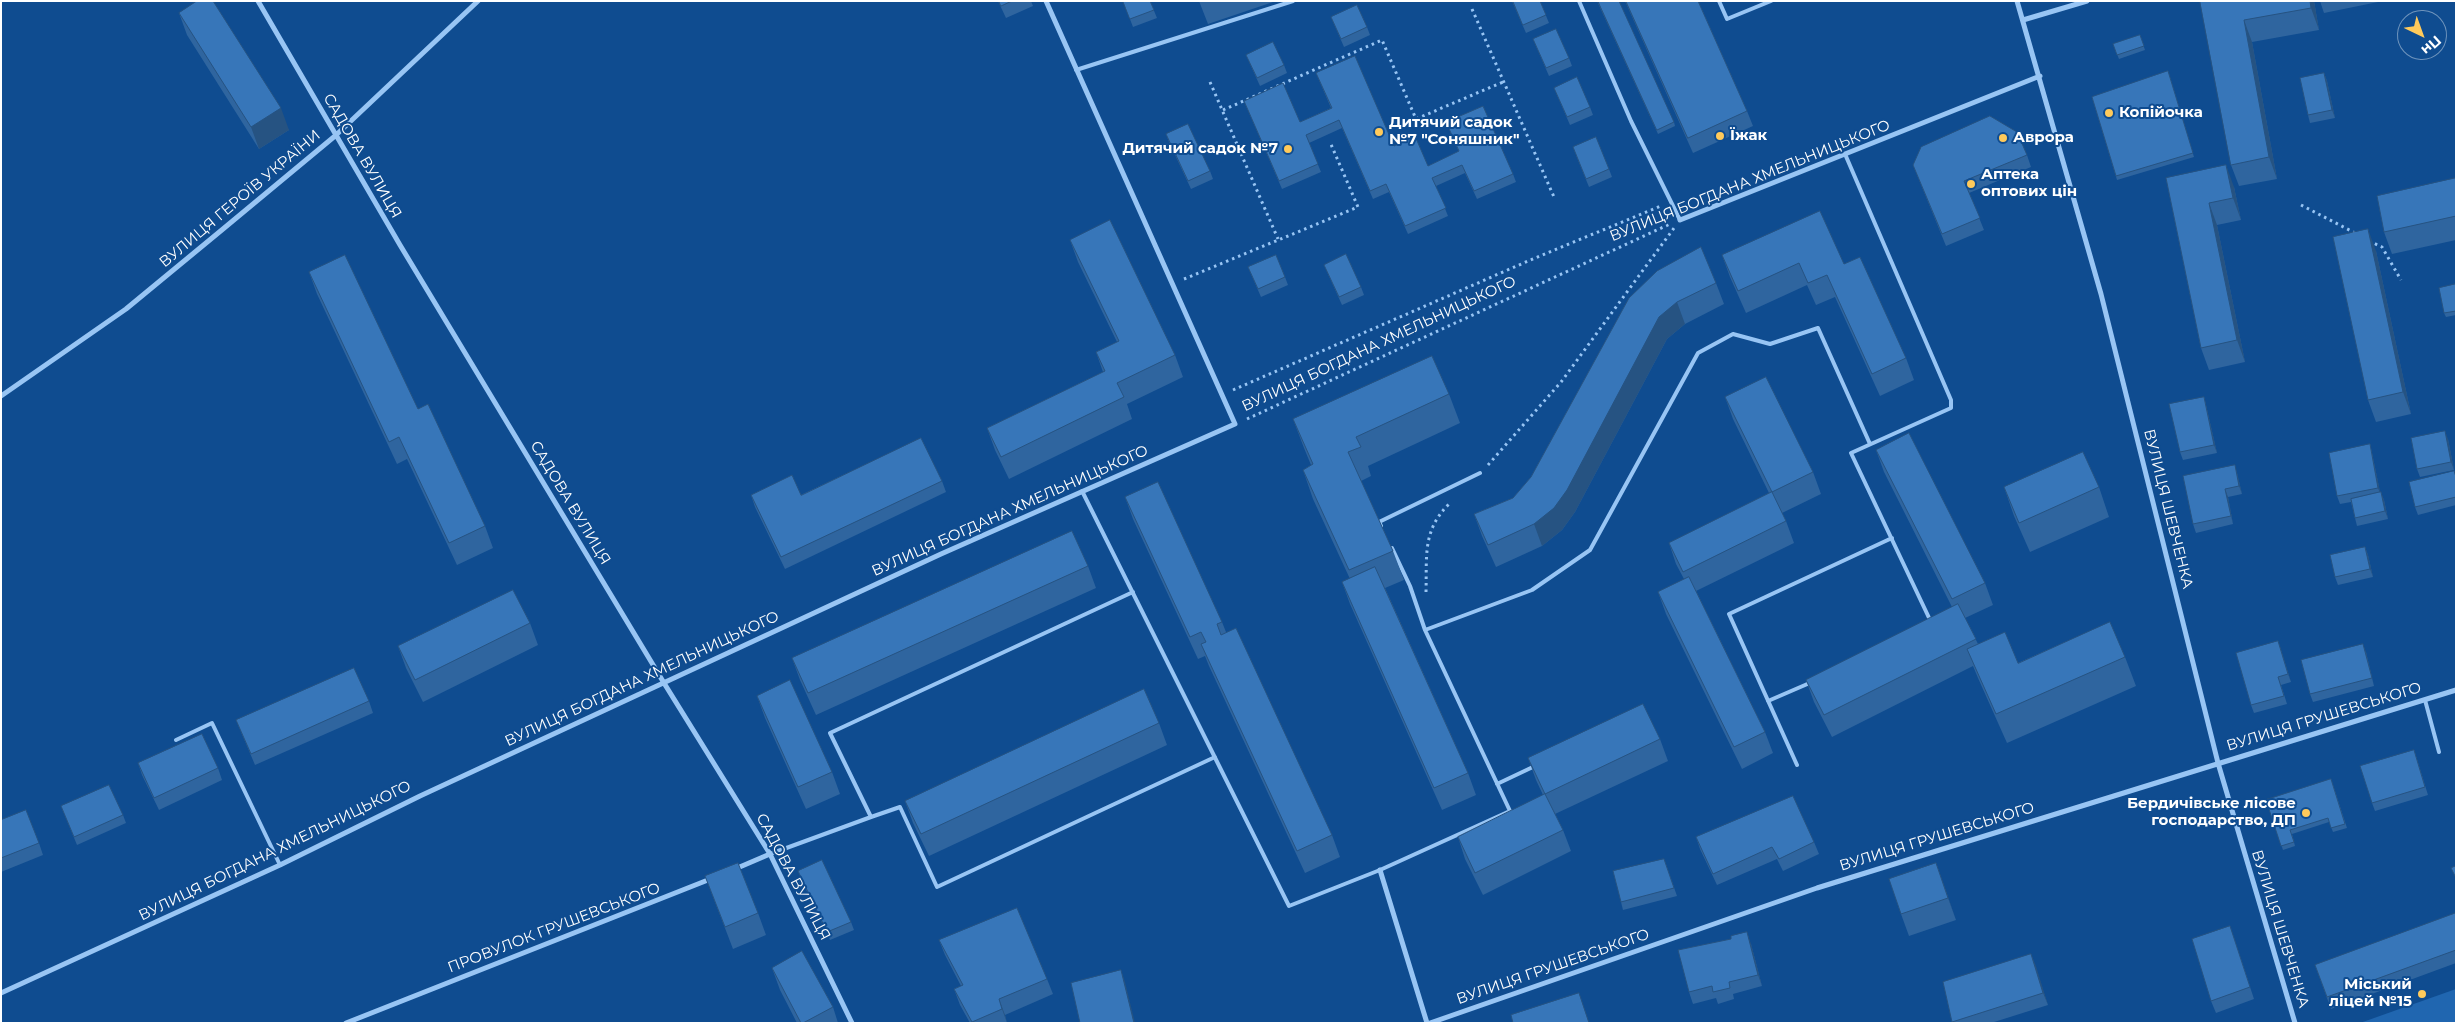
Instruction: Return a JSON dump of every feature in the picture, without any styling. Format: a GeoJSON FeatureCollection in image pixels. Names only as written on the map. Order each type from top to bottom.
{"type":"FeatureCollection","features":[{"type":"Feature","properties":{"kind":"street","name":"САДОВА ВУЛИЦЯ"},"geometry":{"type":"LineString","coordinates":[[258,1],[335,136],[664,683],[770,854],[852,1023]]}},
{"type":"Feature","properties":{"kind":"street","name":"ВУЛИЦЯ ГЕРОЇВ УКРАЇНИ"},"geometry":{"type":"LineString","coordinates":[[1,396],[126,309],[335,136],[478,1]]}},
{"type":"Feature","properties":{"kind":"street"},"geometry":{"type":"LineString","coordinates":[[1046,1],[1235,424]]}},
{"type":"Feature","properties":{"kind":"street","name":"ВУЛИЦЯ ШЕВЧЕНКА"},"geometry":{"type":"LineString","coordinates":[[2017,1],[2101,294],[2218,763],[2296,1023]]}},
{"type":"Feature","properties":{"kind":"street"},"geometry":{"type":"LineString","coordinates":[[2022,20],[2087,1]]}},
{"type":"Feature","properties":{"kind":"street","name":"ВУЛИЦЯ БОГДАНА ХМЕЛЬНИЦЬКОГО"},"geometry":{"type":"LineString","coordinates":[[1680,220],[2040,76]]}},
{"type":"Feature","properties":{"kind":"street","name":"ВУЛИЦЯ БОГДАНА ХМЕЛЬНИЦЬКОГО"},"geometry":{"type":"LineString","coordinates":[[1,993],[280,865],[420,796],[664,683],[1082,491],[1235,424]]}},
{"type":"Feature","properties":{"kind":"street","name":"ВУЛИЦЯ ГРУШЕВСЬКОГО"},"geometry":{"type":"LineString","coordinates":[[1429,1023],[1817,888],[2456,690]]}},
{"type":"Feature","properties":{"kind":"street"},"geometry":{"type":"LineString","coordinates":[[724,873],[770,854]]}},
{"type":"Feature","properties":{"kind":"street"},"geometry":{"type":"LineString","coordinates":[[1380,870],[1429,1023]]}},
{"type":"Feature","properties":{"kind":"street","name":"ПРОВУЛОК ГРУШЕВСЬКОГО"},"geometry":{"type":"LineString","coordinates":[[346,1023],[715,877]]}},
{"type":"Feature","properties":{"kind":"lane"},"geometry":{"type":"LineString","coordinates":[[1076,70],[1294,1]]}},
{"type":"Feature","properties":{"kind":"lane"},"geometry":{"type":"LineString","coordinates":[[1579,1],[1631,121],[1680,220]]}},
{"type":"Feature","properties":{"kind":"lane"},"geometry":{"type":"LineString","coordinates":[[1719,1],[1727,19],[1771,1]]}},
{"type":"Feature","properties":{"kind":"lane"},"geometry":{"type":"LineString","coordinates":[[1845,154],[1951,400],[1951,408],[1851,452],[1932,626]]}},
{"type":"Feature","properties":{"kind":"lane"},"geometry":{"type":"LineString","coordinates":[[1425,630],[1532,590],[1590,550],[1698,353],[1733,334],[1770,344],[1818,328],[1870,444]]}},
{"type":"Feature","properties":{"kind":"lane"},"geometry":{"type":"LineString","coordinates":[[1383,530],[1379,522],[1480,473]]}},
{"type":"Feature","properties":{"kind":"lane"},"geometry":{"type":"LineString","coordinates":[[1082,491],[1289,906],[1380,870],[1510,811],[1425,630],[1410,586],[1391,546]]}},
{"type":"Feature","properties":{"kind":"lane"},"geometry":{"type":"LineString","coordinates":[[1797,765],[1729,614],[1892,538]]}},
{"type":"Feature","properties":{"kind":"lane"},"geometry":{"type":"LineString","coordinates":[[871,817],[830,734],[1133,592]]}},
{"type":"Feature","properties":{"kind":"lane"},"geometry":{"type":"LineString","coordinates":[[1768,701],[1816,680]]}},
{"type":"Feature","properties":{"kind":"lane"},"geometry":{"type":"LineString","coordinates":[[2425,700],[2440,752]]}},
{"type":"Feature","properties":{"kind":"lane"},"geometry":{"type":"LineString","coordinates":[[176,740],[212,723],[280,865]]}},
{"type":"Feature","properties":{"kind":"lane"},"geometry":{"type":"LineString","coordinates":[[770,854],[900,807],[937,887],[1215,757]]}},
{"type":"Feature","properties":{"kind":"lane"},"geometry":{"type":"LineString","coordinates":[[1497,784],[1540,764]]}},
{"type":"Feature","properties":{"kind":"path"},"geometry":{"type":"LineString","coordinates":[[1472,9],[1554,196]]}},
{"type":"Feature","properties":{"kind":"path"},"geometry":{"type":"LineString","coordinates":[[1222,110],[1382,40],[1416,119],[1503,82]]}},
{"type":"Feature","properties":{"kind":"path"},"geometry":{"type":"LineString","coordinates":[[1210,82],[1278,239]]}},
{"type":"Feature","properties":{"kind":"path"},"geometry":{"type":"LineString","coordinates":[[1172,284],[1358,207],[1330,142]]}},
{"type":"Feature","properties":{"kind":"path"},"geometry":{"type":"LineString","coordinates":[[1221,396],[1526,262],[1671,202]]}},
{"type":"Feature","properties":{"kind":"path"},"geometry":{"type":"LineString","coordinates":[[2301,205],[2382,247],[2401,280]]}},
{"type":"Feature","properties":{"kind":"path"},"geometry":{"type":"LineString","coordinates":[[1480,473],[1495,460],[1562,382],[1680,220]]}},
{"type":"Feature","properties":{"kind":"path","name":"ВУЛИЦЯ БОГДАНА ХМЕЛЬНИЦЬКОГО"},"geometry":{"type":"LineString","coordinates":[[1235,424],[1680,220]]}},
{"type":"Feature","properties":{"kind":"path"},"geometry":{"type":"LineString","coordinates":[[1426,601],[1429,532],[1440,512],[1453,499]]}},
{"type":"Feature","properties":{"kind":"shaded area"},"geometry":{"type":"Polygon","coordinates":[[[2456,989],[2456,1023],[2360,1023],[2456,989]]]}},
{"type":"Feature","properties":{"kind":"building"},"geometry":{"type":"Polygon","coordinates":[[[197,1],[213,1],[281,108],[251,127],[179,13],[197,1]]]}},
{"type":"Feature","properties":{"kind":"building"},"geometry":{"type":"Polygon","coordinates":[[[999,1],[1012,1],[1001,6],[999,1]]]}},
{"type":"Feature","properties":{"kind":"building"},"geometry":{"type":"Polygon","coordinates":[[[1123,1],[1150,1],[1154,10],[1130,19],[1123,1]]]}},
{"type":"Feature","properties":{"kind":"building"},"geometry":{"type":"Polygon","coordinates":[[[1513,1],[1540,1],[1546,15],[1523,25],[1513,1]]]}},
{"type":"Feature","properties":{"kind":"building"},"geometry":{"type":"Polygon","coordinates":[[[1598,1],[1619,1],[1674,122],[1657,130],[1598,1]]]}},
{"type":"Feature","properties":{"kind":"building"},"geometry":{"type":"Polygon","coordinates":[[[1626,1],[1698,1],[1747,111],[1688,138],[1626,1]]]}},
{"type":"Feature","properties":{"kind":"building"},"geometry":{"type":"Polygon","coordinates":[[[2200,1],[2310,1],[2311,8],[2244,20],[2269,157],[2231,165],[2200,1]]]}},
{"type":"Feature","properties":{"kind":"building"},"geometry":{"type":"Polygon","coordinates":[[[1357,5],[1367,27],[1341,39],[1331,17],[1357,5]]]}},
{"type":"Feature","properties":{"kind":"building"},"geometry":{"type":"Polygon","coordinates":[[[1556,29],[1569,58],[1546,68],[1533,39],[1556,29]]]}},
{"type":"Feature","properties":{"kind":"building"},"geometry":{"type":"Polygon","coordinates":[[[2140,35],[2144,46],[2117,55],[2113,44],[2140,35]]]}},
{"type":"Feature","properties":{"kind":"building"},"geometry":{"type":"Polygon","coordinates":[[[1273,42],[1284,65],[1257,78],[1246,55],[1273,42]]]}},
{"type":"Feature","properties":{"kind":"building","name":"Дитячий садок №7"},"geometry":{"type":"Polygon","coordinates":[[[1355,56],[1394,146],[1415,136],[1428,166],[1459,151],[1446,122],[1483,106],[1513,174],[1474,191],[1462,165],[1432,178],[1446,208],[1405,226],[1386,184],[1370,191],[1339,120],[1306,135],[1318,164],[1279,181],[1244,101],[1283,83],[1300,122],[1332,108],[1316,73],[1355,56]]]}},
{"type":"Feature","properties":{"kind":"building"},"geometry":{"type":"Polygon","coordinates":[[[2168,71],[2193,153],[2116,176],[2092,97],[2168,71]]]}},
{"type":"Feature","properties":{"kind":"building"},"geometry":{"type":"Polygon","coordinates":[[[2324,73],[2332,110],[2308,115],[2300,78],[2324,73]]]}},
{"type":"Feature","properties":{"kind":"building"},"geometry":{"type":"Polygon","coordinates":[[[1577,77],[1590,107],[1567,117],[1554,88],[1577,77]]]}},
{"type":"Feature","properties":{"kind":"building"},"geometry":{"type":"Polygon","coordinates":[[[1990,116],[2017,132],[2027,155],[1964,181],[1980,218],[1942,234],[1913,165],[1921,147],[1990,116]]]}},
{"type":"Feature","properties":{"kind":"building"},"geometry":{"type":"Polygon","coordinates":[[[1188,124],[1210,171],[1188,181],[1166,134],[1188,124]]]}},
{"type":"Feature","properties":{"kind":"building"},"geometry":{"type":"Polygon","coordinates":[[[1596,137],[1609,169],[1586,179],[1573,147],[1596,137]]]}},
{"type":"Feature","properties":{"kind":"building"},"geometry":{"type":"Polygon","coordinates":[[[2226,165],[2233,198],[2209,203],[2237,340],[2201,348],[2166,178],[2226,165]]]}},
{"type":"Feature","properties":{"kind":"building"},"geometry":{"type":"Polygon","coordinates":[[[2456,178],[2456,216],[2384,232],[2377,196],[2456,178]]]}},
{"type":"Feature","properties":{"kind":"building"},"geometry":{"type":"Polygon","coordinates":[[[1820,211],[1844,264],[1860,257],[1906,358],[1872,374],[1827,275],[1808,283],[1799,263],[1738,291],[1722,255],[1820,211]]]}},
{"type":"Feature","properties":{"kind":"building"},"geometry":{"type":"Polygon","coordinates":[[[1110,220],[1175,355],[1117,383],[1124,397],[1001,457],[987,428],[1105,371],[1096,352],[1119,341],[1070,240],[1110,220]]]}},
{"type":"Feature","properties":{"kind":"building"},"geometry":{"type":"Polygon","coordinates":[[[2368,229],[2403,392],[2368,400],[2333,237],[2368,229]]]}},
{"type":"Feature","properties":{"kind":"building"},"geometry":{"type":"Polygon","coordinates":[[[1701,247],[1716,283],[1677,302],[1659,317],[1567,490],[1554,508],[1534,524],[1488,545],[1474,514],[1513,498],[1531,477],[1629,298],[1657,271],[1701,247]]]}},
{"type":"Feature","properties":{"kind":"building"},"geometry":{"type":"Polygon","coordinates":[[[1346,254],[1361,287],[1339,297],[1324,265],[1346,254]]]}},
{"type":"Feature","properties":{"kind":"building"},"geometry":{"type":"Polygon","coordinates":[[[345,255],[418,409],[428,404],[485,526],[449,543],[399,437],[389,442],[309,272],[345,255]]]}},
{"type":"Feature","properties":{"kind":"building"},"geometry":{"type":"Polygon","coordinates":[[[1276,255],[1285,277],[1258,289],[1248,267],[1276,255]]]}},
{"type":"Feature","properties":{"kind":"building"},"geometry":{"type":"Polygon","coordinates":[[[2456,284],[2456,311],[2444,313],[2439,288],[2456,284]]]}},
{"type":"Feature","properties":{"kind":"building"},"geometry":{"type":"Polygon","coordinates":[[[1432,356],[1449,394],[1356,437],[1361,447],[1348,452],[1393,551],[1349,570],[1303,470],[1313,464],[1293,419],[1432,356]]]}},
{"type":"Feature","properties":{"kind":"building"},"geometry":{"type":"Polygon","coordinates":[[[1766,377],[1813,472],[1772,492],[1725,397],[1766,377]]]}},
{"type":"Feature","properties":{"kind":"building"},"geometry":{"type":"Polygon","coordinates":[[[2204,397],[2214,445],[2180,452],[2169,404],[2204,397]]]}},
{"type":"Feature","properties":{"kind":"building"},"geometry":{"type":"Polygon","coordinates":[[[2445,431],[2451,462],[2417,469],[2411,438],[2445,431]]]}},
{"type":"Feature","properties":{"kind":"building"},"geometry":{"type":"Polygon","coordinates":[[[1909,433],[1985,583],[1952,599],[1876,450],[1909,433]]]}},
{"type":"Feature","properties":{"kind":"building"},"geometry":{"type":"Polygon","coordinates":[[[921,438],[942,481],[781,557],[751,495],[792,475],[801,495],[921,438]]]}},
{"type":"Feature","properties":{"kind":"building"},"geometry":{"type":"Polygon","coordinates":[[[2370,444],[2378,488],[2337,496],[2329,453],[2370,444]]]}},
{"type":"Feature","properties":{"kind":"building"},"geometry":{"type":"Polygon","coordinates":[[[2083,452],[2099,487],[2019,523],[2004,487],[2083,452]]]}},
{"type":"Feature","properties":{"kind":"building"},"geometry":{"type":"Polygon","coordinates":[[[2235,465],[2239,486],[2225,489],[2231,516],[2193,524],[2183,476],[2235,465]]]}},
{"type":"Feature","properties":{"kind":"building"},"geometry":{"type":"Polygon","coordinates":[[[2454,471],[2456,477],[2456,497],[2415,507],[2409,482],[2454,471]]]}},
{"type":"Feature","properties":{"kind":"building"},"geometry":{"type":"Polygon","coordinates":[[[1158,482],[1222,622],[1217,624],[1221,635],[1236,628],[1332,835],[1297,851],[1201,644],[1206,642],[1201,632],[1190,637],[1125,497],[1158,482]]]}},
{"type":"Feature","properties":{"kind":"building"},"geometry":{"type":"Polygon","coordinates":[[[1772,492],[1786,521],[1683,572],[1669,543],[1772,492]]]}},
{"type":"Feature","properties":{"kind":"building"},"geometry":{"type":"Polygon","coordinates":[[[2381,492],[2385,511],[2355,518],[2351,499],[2381,492]]]}},
{"type":"Feature","properties":{"kind":"building"},"geometry":{"type":"Polygon","coordinates":[[[1072,531],[1088,566],[808,693],[792,658],[1072,531]]]}},
{"type":"Feature","properties":{"kind":"building"},"geometry":{"type":"Polygon","coordinates":[[[2365,547],[2370,569],[2335,577],[2330,555],[2365,547]]]}},
{"type":"Feature","properties":{"kind":"building"},"geometry":{"type":"Polygon","coordinates":[[[1375,567],[1468,773],[1434,788],[1342,582],[1375,567]]]}},
{"type":"Feature","properties":{"kind":"building"},"geometry":{"type":"Polygon","coordinates":[[[1689,577],[1765,732],[1734,747],[1658,592],[1689,577]]]}},
{"type":"Feature","properties":{"kind":"building"},"geometry":{"type":"Polygon","coordinates":[[[513,590],[530,623],[415,680],[398,646],[513,590]]]}},
{"type":"Feature","properties":{"kind":"building"},"geometry":{"type":"Polygon","coordinates":[[[1958,604],[1976,639],[1824,715],[1806,680],[1958,604]]]}},
{"type":"Feature","properties":{"kind":"building"},"geometry":{"type":"Polygon","coordinates":[[[2110,622],[2125,657],[1996,714],[1967,649],[2005,632],[2018,663],[2110,622]]]}},
{"type":"Feature","properties":{"kind":"building"},"geometry":{"type":"Polygon","coordinates":[[[2278,641],[2288,674],[2278,677],[2284,696],[2251,705],[2236,653],[2278,641]]]}},
{"type":"Feature","properties":{"kind":"building"},"geometry":{"type":"Polygon","coordinates":[[[2363,644],[2372,678],[2310,694],[2301,660],[2363,644]]]}},
{"type":"Feature","properties":{"kind":"building"},"geometry":{"type":"Polygon","coordinates":[[[354,668],[369,701],[251,754],[236,720],[354,668]]]}},
{"type":"Feature","properties":{"kind":"building"},"geometry":{"type":"Polygon","coordinates":[[[790,680],[832,772],[798,787],[757,696],[790,680]]]}},
{"type":"Feature","properties":{"kind":"building"},"geometry":{"type":"Polygon","coordinates":[[[1144,689],[1159,723],[921,834],[905,801],[1144,689]]]}},
{"type":"Feature","properties":{"kind":"building"},"geometry":{"type":"Polygon","coordinates":[[[1643,704],[1660,739],[1545,794],[1528,758],[1643,704]]]}},
{"type":"Feature","properties":{"kind":"building"},"geometry":{"type":"Polygon","coordinates":[[[202,734],[218,768],[154,798],[138,763],[202,734]]]}},
{"type":"Feature","properties":{"kind":"building"},"geometry":{"type":"Polygon","coordinates":[[[2414,750],[2425,787],[2372,803],[2360,766],[2414,750]]]}},
{"type":"Feature","properties":{"kind":"building","name":"Бердичівське лісове господарство, ДП"},"geometry":{"type":"Polygon","coordinates":[[[2331,779],[2345,824],[2331,828],[2328,818],[2290,830],[2294,842],[2281,846],[2266,800],[2331,779]]]}},
{"type":"Feature","properties":{"kind":"building"},"geometry":{"type":"Polygon","coordinates":[[[109,785],[123,815],[74,837],[61,806],[109,785]]]}},
{"type":"Feature","properties":{"kind":"building"},"geometry":{"type":"Polygon","coordinates":[[[1545,794],[1563,830],[1475,873],[1458,837],[1545,794]]]}},
{"type":"Feature","properties":{"kind":"building"},"geometry":{"type":"Polygon","coordinates":[[[1793,796],[1814,842],[1779,859],[1772,847],[1713,874],[1696,837],[1793,796]]]}},
{"type":"Feature","properties":{"kind":"building"},"geometry":{"type":"Polygon","coordinates":[[[26,810],[39,843],[1,858],[1,820],[26,810]]]}},
{"type":"Feature","properties":{"kind":"building"},"geometry":{"type":"Polygon","coordinates":[[[1664,859],[1674,888],[1621,902],[1613,871],[1664,859]]]}},
{"type":"Feature","properties":{"kind":"building"},"geometry":{"type":"Polygon","coordinates":[[[822,860],[851,922],[827,932],[798,871],[822,860]]]}},
{"type":"Feature","properties":{"kind":"building"},"geometry":{"type":"Polygon","coordinates":[[[738,863],[758,913],[725,927],[705,876],[738,863]]]}},
{"type":"Feature","properties":{"kind":"building"},"geometry":{"type":"Polygon","coordinates":[[[1936,863],[1948,898],[1901,914],[1889,879],[1936,863]]]}},
{"type":"Feature","properties":{"kind":"building"},"geometry":{"type":"Polygon","coordinates":[[[2456,866],[2456,878],[2451,868],[2456,866]]]}},
{"type":"Feature","properties":{"kind":"building"},"geometry":{"type":"Polygon","coordinates":[[[1017,908],[1047,979],[999,999],[1002,1009],[972,1022],[954,989],[963,985],[939,940],[1017,908]]]}},
{"type":"Feature","properties":{"kind":"building"},"geometry":{"type":"Polygon","coordinates":[[[2456,913],[2456,950],[2327,997],[2315,965],[2456,913]]]}},
{"type":"Feature","properties":{"kind":"building"},"geometry":{"type":"Polygon","coordinates":[[[2230,926],[2250,987],[2211,1001],[2192,939],[2230,926]]]}},
{"type":"Feature","properties":{"kind":"building"},"geometry":{"type":"Polygon","coordinates":[[[1747,932],[1758,975],[1729,982],[1730,988],[1713,992],[1712,986],[1689,992],[1678,950],[1731,939],[1731,936],[1747,932]]]}},
{"type":"Feature","properties":{"kind":"building"},"geometry":{"type":"Polygon","coordinates":[[[802,951],[833,1007],[801,1023],[772,968],[802,951]]]}},
{"type":"Feature","properties":{"kind":"building"},"geometry":{"type":"Polygon","coordinates":[[[2031,954],[2043,993],[1952,1022],[1943,982],[2031,954]]]}},
{"type":"Feature","properties":{"kind":"building"},"geometry":{"type":"Polygon","coordinates":[[[1121,970],[1134,1023],[1080,1023],[1071,983],[1121,970]]]}},
{"type":"Feature","properties":{"kind":"building"},"geometry":{"type":"Polygon","coordinates":[[[1579,993],[1589,1023],[1513,1023],[1511,1015],[1579,993]]]}},
{"type":"Feature","properties":{"kind":"place","name":"Копійочка"},"geometry":{"type":"Point","coordinates":[2109,113]}},
{"type":"Feature","properties":{"kind":"place","name":"Дитячий садок №7 \"Соняшник\""},"geometry":{"type":"Point","coordinates":[1379,132]}},
{"type":"Feature","properties":{"kind":"place","name":"Їжак"},"geometry":{"type":"Point","coordinates":[1720,136]}},
{"type":"Feature","properties":{"kind":"place","name":"Аврора"},"geometry":{"type":"Point","coordinates":[2003,138]}},
{"type":"Feature","properties":{"kind":"place","name":"Дитячий садок №7"},"geometry":{"type":"Point","coordinates":[1288,149]}},
{"type":"Feature","properties":{"kind":"place","name":"Аптека оптових цін"},"geometry":{"type":"Point","coordinates":[1971,184]}},
{"type":"Feature","properties":{"kind":"place","name":"Бердичівське лісове господарство, ДП"},"geometry":{"type":"Point","coordinates":[2306,813]}},
{"type":"Feature","properties":{"kind":"place","name":"Міський ліцей №15"},"geometry":{"type":"Point","coordinates":[2422,994]}}]}
